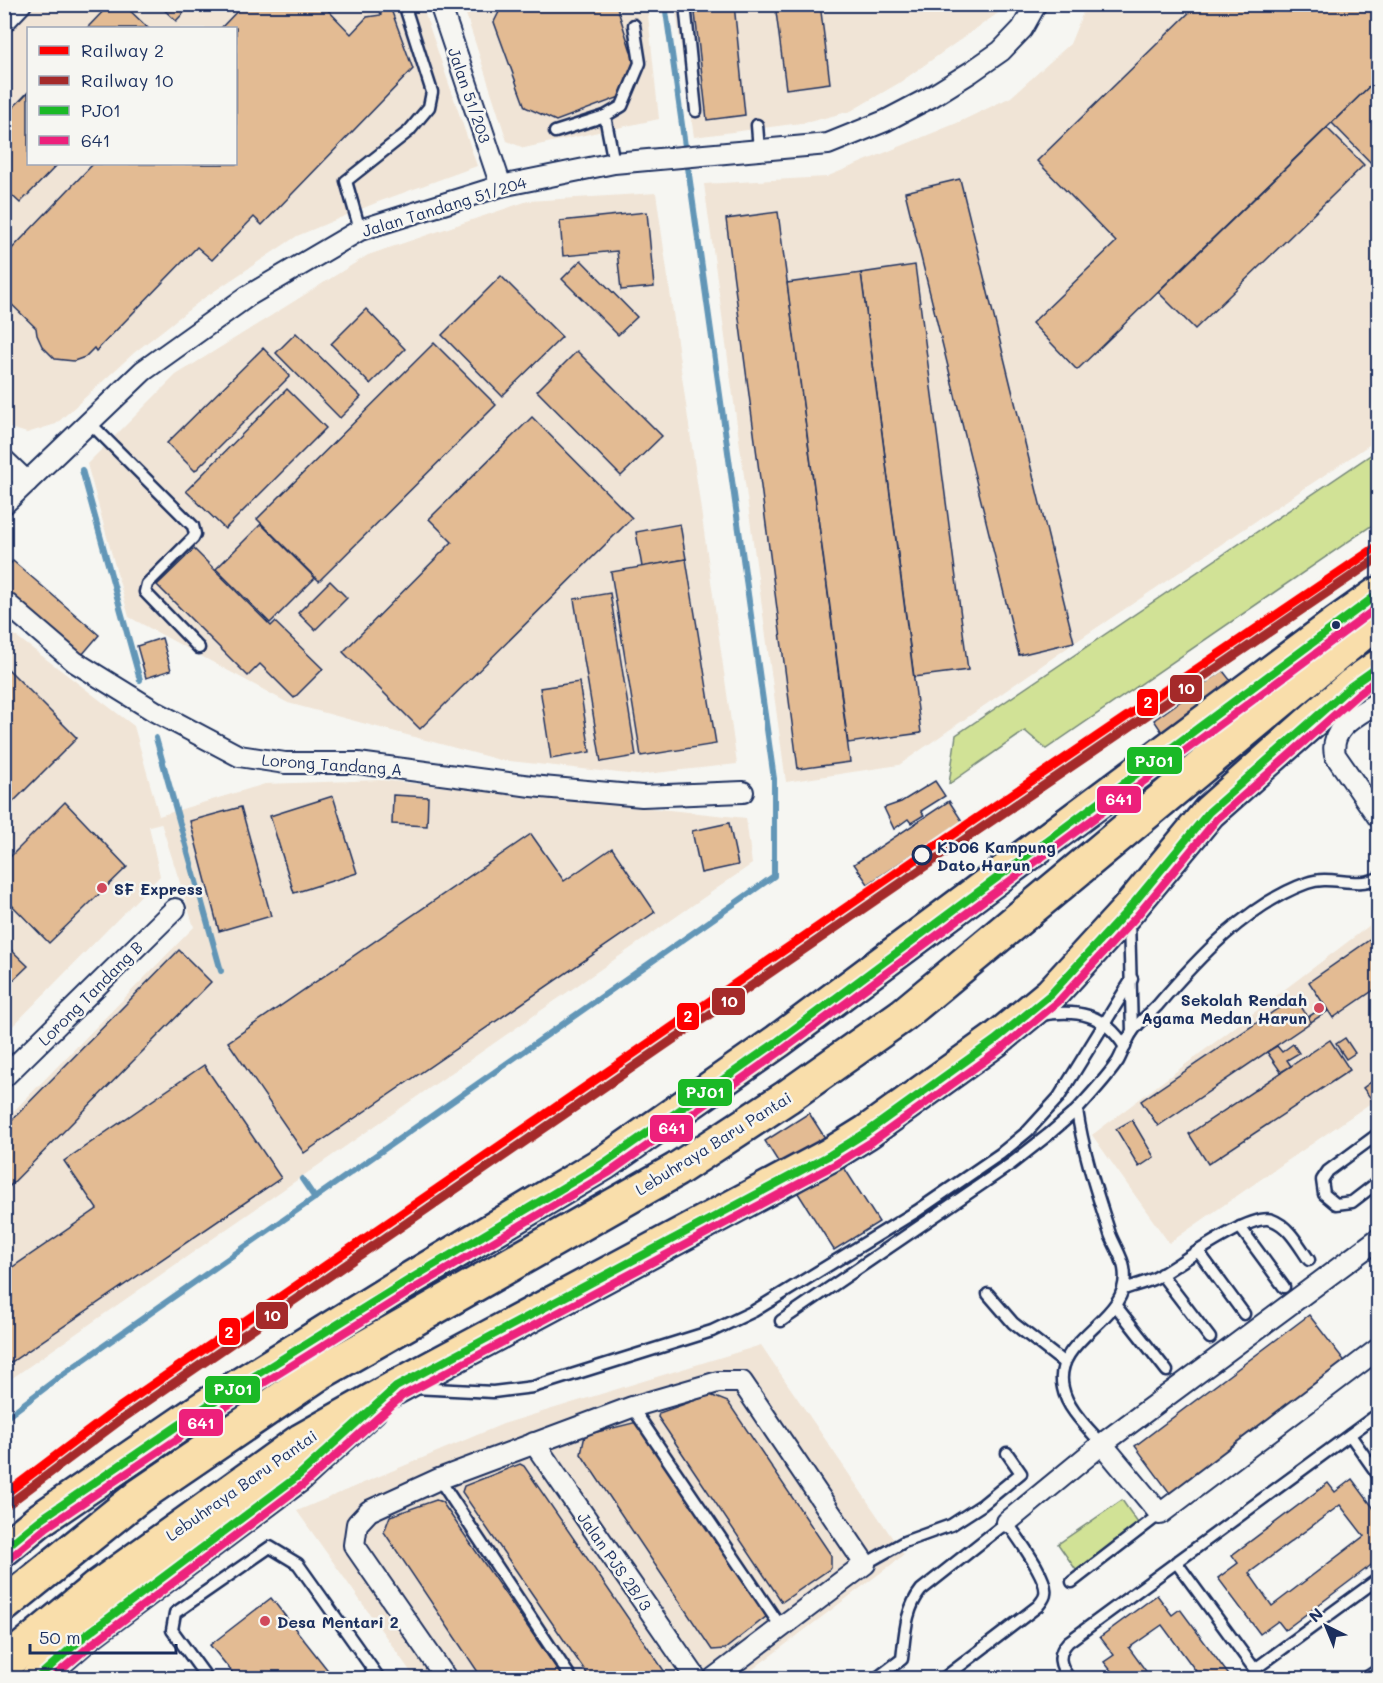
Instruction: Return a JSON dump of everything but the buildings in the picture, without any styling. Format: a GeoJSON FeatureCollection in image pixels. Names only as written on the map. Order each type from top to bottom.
{"type":"FeatureCollection","features":[{"type":"Feature","properties":{"kind":"highway"},"geometry":{"type":"LineString","coordinates":[[4,1549],[41,1519],[208,1405],[412,1278],[604,1163],[778,1041],[1378,594]]}},
{"type":"Feature","properties":{"kind":"highway","name":"Lebuhraya Baru Pantai"},"geometry":{"type":"LineString","coordinates":[[4,1605],[139,1496],[318,1374],[676,1170],[787,1097],[893,1022],[1378,620]]}},
{"type":"Feature","properties":{"kind":"highway","name":"Lebuhraya Baru Pantai"},"geometry":{"type":"LineString","coordinates":[[4,1664],[94,1589],[302,1440],[396,1387],[830,1155],[867,1132],[995,1040],[1051,994],[1128,909],[1209,812],[1351,687],[1378,667]]}},
{"type":"Feature","properties":{"kind":"highway"},"geometry":{"type":"LineString","coordinates":[[4,1626],[78,1563],[234,1453],[289,1423],[396,1387]]}},
{"type":"Feature","properties":{"kind":"highway"},"geometry":{"type":"LineString","coordinates":[[4,1582],[208,1405]]}},
{"type":"Feature","properties":{"kind":"main road"},"geometry":{"type":"LineString","coordinates":[[37,1678],[86,1635],[298,1476],[396,1387]]}},
{"type":"Feature","properties":{"kind":"street"},"geometry":{"type":"LineString","coordinates":[[4,22],[21,4]]}},
{"type":"Feature","properties":{"kind":"street","name":"Jalan 51/203"},"geometry":{"type":"LineString","coordinates":[[440,4],[501,186]]}},
{"type":"Feature","properties":{"kind":"street","name":"Jalan Tandang 51/204"},"geometry":{"type":"LineString","coordinates":[[4,504],[142,371],[239,303],[360,230],[501,186],[614,163],[828,144],[885,121],[922,102],[1001,51],[1022,29],[1036,4]]}},
{"type":"Feature","properties":{"kind":"street"},"geometry":{"type":"LineString","coordinates":[[4,460],[27,482]]}},
{"type":"Feature","properties":{"kind":"street","name":"Lorong Tandang A"},"geometry":{"type":"LineString","coordinates":[[4,601],[75,662],[156,712],[239,756],[285,763],[358,764],[531,786],[642,796],[743,792]]}},
{"type":"Feature","properties":{"kind":"street"},"geometry":{"type":"LineString","coordinates":[[1378,702],[1348,722],[1336,736],[1333,745],[1335,755],[1378,817]]}},
{"type":"Feature","properties":{"kind":"street","name":"Lorong Tandang B"},"geometry":{"type":"LineString","coordinates":[[4,1077],[175,909]]}},
{"type":"Feature","properties":{"kind":"street"},"geometry":{"type":"LineString","coordinates":[[1007,1522],[1102,1444],[1378,1239]]}},
{"type":"Feature","properties":{"kind":"street"},"geometry":{"type":"LineString","coordinates":[[1102,1444],[1160,1514],[1378,1349]]}},
{"type":"Feature","properties":{"kind":"street"},"geometry":{"type":"LineString","coordinates":[[446,1678],[354,1545],[357,1524],[369,1511],[439,1479],[632,1407],[718,1382],[742,1382],[865,1564],[714,1678]]}},
{"type":"Feature","properties":{"kind":"street","name":"Jalan PJS 2B/3"},"geometry":{"type":"LineString","coordinates":[[534,1443],[696,1678]]}},
{"type":"Feature","properties":{"kind":"lane"},"geometry":{"type":"LineString","coordinates":[[360,230],[346,181],[409,131],[429,107],[432,92],[404,4]]}},
{"type":"Feature","properties":{"kind":"lane"},"geometry":{"type":"LineString","coordinates":[[685,4],[696,111]]}},
{"type":"Feature","properties":{"kind":"lane"},"geometry":{"type":"LineString","coordinates":[[555,132],[606,116],[622,106],[640,63],[634,25]]}},
{"type":"Feature","properties":{"kind":"lane"},"geometry":{"type":"LineString","coordinates":[[606,116],[614,163]]}},
{"type":"Feature","properties":{"kind":"lane"},"geometry":{"type":"LineString","coordinates":[[757,125],[759,150]]}},
{"type":"Feature","properties":{"kind":"lane"},"geometry":{"type":"LineString","coordinates":[[89,422],[193,526],[195,534],[193,538],[147,584],[145,592],[199,648]]}},
{"type":"Feature","properties":{"kind":"lane"},"geometry":{"type":"LineString","coordinates":[[781,1321],[1011,1164],[1077,1110],[1102,1082],[1132,1032],[1192,965],[1251,914],[1275,899],[1315,881],[1334,880],[1354,884],[1378,878]]}},
{"type":"Feature","properties":{"kind":"lane"},"geometry":{"type":"LineString","coordinates":[[1128,909],[1132,1032]]}},
{"type":"Feature","properties":{"kind":"lane"},"geometry":{"type":"LineString","coordinates":[[396,1387],[493,1392],[533,1387],[712,1331],[754,1311],[917,1211],[1000,1154],[1028,1131],[1059,1097],[1132,979]]}},
{"type":"Feature","properties":{"kind":"lane"},"geometry":{"type":"LineString","coordinates":[[1021,1018],[1071,1011],[1104,1024],[1117,1035],[1125,1047]]}},
{"type":"Feature","properties":{"kind":"lane"},"geometry":{"type":"LineString","coordinates":[[1077,1110],[1081,1142],[1124,1268],[1124,1288],[1116,1306],[1093,1326],[1063,1362],[1062,1387],[1067,1399],[1102,1444]]}},
{"type":"Feature","properties":{"kind":"lane"},"geometry":{"type":"LineString","coordinates":[[1378,1134],[1328,1171],[1322,1180],[1324,1194],[1336,1204],[1352,1202],[1378,1182]]}},
{"type":"Feature","properties":{"kind":"lane"},"geometry":{"type":"LineString","coordinates":[[1124,1288],[1161,1274],[1240,1227],[1260,1219],[1270,1219],[1284,1226],[1309,1260]]}},
{"type":"Feature","properties":{"kind":"lane"},"geometry":{"type":"LineString","coordinates":[[1240,1227],[1284,1287]]}},
{"type":"Feature","properties":{"kind":"lane"},"geometry":{"type":"LineString","coordinates":[[1198,1251],[1244,1314]]}},
{"type":"Feature","properties":{"kind":"lane"},"geometry":{"type":"LineString","coordinates":[[1161,1274],[1210,1338]]}},
{"type":"Feature","properties":{"kind":"lane"},"geometry":{"type":"LineString","coordinates":[[988,1294],[1013,1323],[1063,1362]]}},
{"type":"Feature","properties":{"kind":"lane"},"geometry":{"type":"LineString","coordinates":[[1116,1306],[1167,1371]]}},
{"type":"Feature","properties":{"kind":"lane"},"geometry":{"type":"LineString","coordinates":[[632,1407],[782,1628]]}},
{"type":"Feature","properties":{"kind":"lane"},"geometry":{"type":"LineString","coordinates":[[1069,1678],[1060,1663],[1062,1647],[1378,1414]]}},
{"type":"Feature","properties":{"kind":"lane"},"geometry":{"type":"LineString","coordinates":[[1350,1435],[1378,1474]]}},
{"type":"Feature","properties":{"kind":"lane"},"geometry":{"type":"LineString","coordinates":[[865,1564],[904,1542],[951,1525],[982,1505],[1021,1473],[1007,1453]]}},
{"type":"Feature","properties":{"kind":"lane"},"geometry":{"type":"LineString","coordinates":[[439,1479],[571,1678]]}},
{"type":"Feature","properties":{"kind":"lane"},"geometry":{"type":"LineString","coordinates":[[1072,1582],[1160,1514]]}},
{"type":"Feature","properties":{"kind":"lane"},"geometry":{"type":"LineString","coordinates":[[877,1678],[902,1659],[908,1614],[917,1595],[1007,1522],[1043,1579],[1046,1593],[1038,1606],[956,1675],[944,1678]]}},
{"type":"Feature","properties":{"kind":"lane"},"geometry":{"type":"LineString","coordinates":[[207,1678],[172,1630],[175,1613],[270,1547],[298,1564],[379,1678]]}},
{"type":"Feature","properties":{"kind":"lane"},"geometry":{"type":"LineString","coordinates":[[1176,1562],[1258,1674],[1378,1579]]}},
{"type":"Feature","properties":{"kind":"lane"},"geometry":{"type":"LineString","coordinates":[[1366,1678],[1378,1670]]}},
{"type":"Feature","properties":{"kind":"shaded area"},"geometry":{"type":"Polygon","coordinates":[[[4,5],[422,5],[477,166],[378,202],[297,236],[204,298],[135,352],[56,424],[27,433],[4,425],[4,5]]]}},
{"type":"Feature","properties":{"kind":"shaded area"},"geometry":{"type":"Polygon","coordinates":[[[463,5],[647,5],[659,119],[524,148],[507,141],[463,5]]]}},
{"type":"Feature","properties":{"kind":"shaded area"},"geometry":{"type":"Polygon","coordinates":[[[675,5],[1004,5],[1001,11],[899,83],[851,111],[809,122],[694,137],[675,5]]]}},
{"type":"Feature","properties":{"kind":"shaded area"},"geometry":{"type":"Polygon","coordinates":[[[1086,5],[1378,5],[1378,439],[1077,641],[899,765],[786,782],[704,184],[826,177],[957,123],[1011,97],[1070,44],[1086,5]]]}},
{"type":"Feature","properties":{"kind":"shaded area"},"geometry":{"type":"Polygon","coordinates":[[[656,193],[737,764],[637,775],[500,760],[288,703],[129,617],[87,464],[176,375],[368,255],[528,201],[656,193]]]}},
{"type":"Feature","properties":{"kind":"shaded area"},"geometry":{"type":"Polygon","coordinates":[[[4,627],[134,726],[159,816],[265,784],[381,780],[746,818],[752,864],[5,1383],[5,1120],[194,927],[161,823],[149,826],[160,876],[5,1034],[4,627]]]}},
{"type":"Feature","properties":{"kind":"shaded area","name":"Sekolah Rendah Agama Medan Harun"},"geometry":{"type":"Polygon","coordinates":[[[1378,919],[1378,1098],[1169,1243],[1092,1135],[1378,919]]]}},
{"type":"Feature","properties":{"kind":"shaded area"},"geometry":{"type":"Polygon","coordinates":[[[761,1345],[904,1555],[741,1678],[415,1678],[297,1511],[503,1424],[761,1345]]]}},
{"type":"Feature","properties":{"kind":"green space"},"geometry":{"type":"Polygon","coordinates":[[[1378,450],[1378,521],[1046,749],[1025,731],[949,784],[956,735],[1378,450]]]}},
{"type":"Feature","properties":{"kind":"green space"},"geometry":{"type":"Polygon","coordinates":[[[1122,1500],[1140,1526],[1076,1570],[1058,1544],[1122,1500]]]}},
{"type":"Feature","properties":{"kind":"waterway"},"geometry":{"type":"LineString","coordinates":[[4,1419],[62,1375],[774,876],[774,779],[665,4]]}},
{"type":"Feature","properties":{"kind":"waterway"},"geometry":{"type":"LineString","coordinates":[[82,470],[140,680]]}},
{"type":"Feature","properties":{"kind":"waterway"},"geometry":{"type":"LineString","coordinates":[[156,738],[221,971]]}},
{"type":"Feature","properties":{"kind":"waterway"},"geometry":{"type":"LineString","coordinates":[[302,1179],[315,1198]]}},
{"type":"Feature","properties":{"kind":"rail line","name":"2"},"geometry":{"type":"LineString","coordinates":[[4,1495],[120,1407],[915,860],[1378,546]]}},
{"type":"Feature","properties":{"kind":"rail line","name":"10"},"geometry":{"type":"LineString","coordinates":[[10,1503],[126,1416],[921,869],[1378,558]]}},
{"type":"Feature","properties":{"kind":"transit line","name":"PJ01"},"geometry":{"type":"LineString","coordinates":[[4,1549],[41,1519],[208,1405],[412,1278],[604,1163],[778,1041],[1378,594]]}},
{"type":"Feature","properties":{"kind":"transit line","name":"641"},"geometry":{"type":"LineString","coordinates":[[11,1557],[47,1527],[214,1414],[417,1287],[610,1172],[784,1049],[1378,607]]}},
{"type":"Feature","properties":{"kind":"transit line","name":"PJ01"},"geometry":{"type":"LineString","coordinates":[[37,1678],[86,1635],[298,1476],[396,1387],[830,1155],[867,1132],[995,1040],[1051,994],[1128,910],[1209,812],[1351,686],[1378,667]]}},
{"type":"Feature","properties":{"kind":"transit line","name":"641"},"geometry":{"type":"LineString","coordinates":[[52,1678],[93,1643],[304,1484],[402,1396],[836,1164],[873,1141],[1001,1049],[1058,1002],[1136,917],[1217,819],[1358,694],[1378,679]]}},
{"type":"Feature","properties":{"kind":"place","name":"KD06 Kampung Dato Harun"},"geometry":{"type":"Point","coordinates":[922,855]}},
{"type":"Feature","properties":{"kind":"place","name":"SF Express"},"geometry":{"type":"Point","coordinates":[102,888]}},
{"type":"Feature","properties":{"kind":"place","name":"Sekolah Rendah Agama Medan Harun"},"geometry":{"type":"Point","coordinates":[1319,1008]}},
{"type":"Feature","properties":{"kind":"place","name":"Desa Mentari 2"},"geometry":{"type":"Point","coordinates":[265,1621]}}]}
